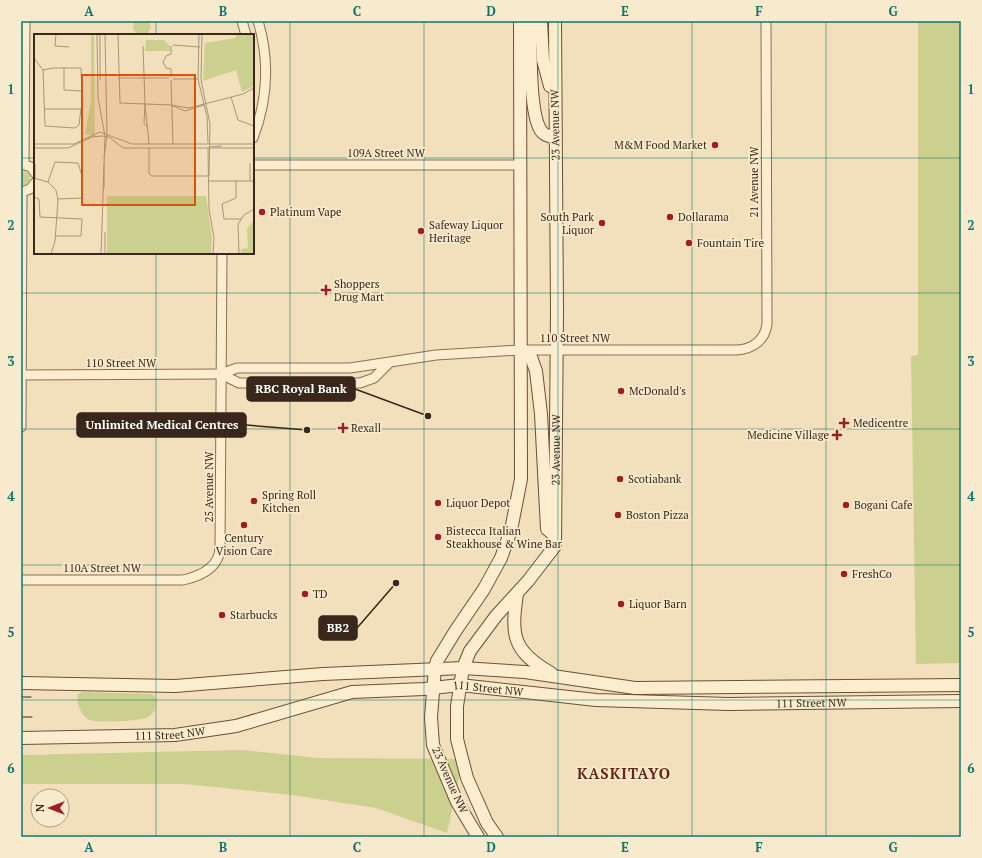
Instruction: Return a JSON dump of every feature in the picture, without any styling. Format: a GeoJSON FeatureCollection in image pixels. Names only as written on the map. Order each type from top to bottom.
{"type":"FeatureCollection","features":[{"type":"Feature","properties":{"kind":"main road","name":"23 Avenue NW"},"geometry":{"type":"LineString","coordinates":[[478,837],[457,802],[433,744],[431,717],[437,661],[456,630],[484,590],[501,558],[511,530],[522,479],[519,165],[520,21]]}},
{"type":"Feature","properties":{"kind":"main road"},"geometry":{"type":"LineString","coordinates":[[530,21],[534,115],[540,130],[550,137],[555,137]]}},
{"type":"Feature","properties":{"kind":"main road"},"geometry":{"type":"LineString","coordinates":[[541,21],[543,60],[554,103]]}},
{"type":"Feature","properties":{"kind":"main road","name":"23 Avenue NW"},"geometry":{"type":"LineString","coordinates":[[497,837],[487,823],[467,778],[457,739],[457,706],[463,668],[470,651],[491,622],[517,594],[555,546],[555,21]]}},
{"type":"Feature","properties":{"kind":"main road"},"geometry":{"type":"LineString","coordinates":[[520,350],[531,357],[535,366],[541,414],[547,529],[555,536]]}},
{"type":"Feature","properties":{"kind":"main road"},"geometry":{"type":"LineString","coordinates":[[517,594],[513,621],[516,639],[526,656],[536,665],[557,676]]}},
{"type":"Feature","properties":{"kind":"main road","name":"111 Street NW"},"geometry":{"type":"LineString","coordinates":[[21,683],[175,686],[323,674],[463,668],[525,672],[635,688],[961,685]]}},
{"type":"Feature","properties":{"kind":"main road","name":"111 Street NW"},"geometry":{"type":"LineString","coordinates":[[21,738],[175,735],[236,726],[352,692],[460,685],[596,700],[719,704],[961,701]]}},
{"type":"Feature","properties":{"kind":"street"},"geometry":{"type":"LineString","coordinates":[[25,21],[22,164],[31,167],[34,172]]}},
{"type":"Feature","properties":{"kind":"street"},"geometry":{"type":"LineString","coordinates":[[242,21],[246,34]]}},
{"type":"Feature","properties":{"kind":"street"},"geometry":{"type":"LineString","coordinates":[[254,135],[264,100],[267,72],[264,40],[258,21]]}},
{"type":"Feature","properties":{"kind":"street","name":"21 Avenue NW"},"geometry":{"type":"LineString","coordinates":[[760,341],[766,331],[767,324],[766,21]]}},
{"type":"Feature","properties":{"kind":"street","name":"109A Street NW"},"geometry":{"type":"LineString","coordinates":[[254,165],[519,165]]}},
{"type":"Feature","properties":{"kind":"street"},"geometry":{"type":"LineString","coordinates":[[21,427],[22,192],[30,189],[34,184]]}},
{"type":"Feature","properties":{"kind":"street","name":"25 Avenue NW"},"geometry":{"type":"LineString","coordinates":[[183,580],[201,574],[216,563],[220,556],[222,254]]}},
{"type":"Feature","properties":{"kind":"street","name":"110 Street NW"},"geometry":{"type":"LineString","coordinates":[[21,375],[221,374],[237,368],[350,368],[389,364],[436,355],[520,350],[737,350],[749,348],[760,341]]}},
{"type":"Feature","properties":{"kind":"street","name":"110 Street NW"},"geometry":{"type":"LineString","coordinates":[[221,374],[238,383],[360,383],[374,378],[389,364]]}},
{"type":"Feature","properties":{"kind":"street","name":"110A Street NW"},"geometry":{"type":"LineString","coordinates":[[21,580],[183,580]]}},
{"type":"Feature","properties":{"kind":"green space"},"geometry":{"type":"Polygon","coordinates":[[[134,21],[149,21],[150,23],[150,29],[146,34],[136,34],[133,28],[134,21]]]}},
{"type":"Feature","properties":{"kind":"green space"},"geometry":{"type":"Polygon","coordinates":[[[918,21],[961,21],[961,663],[916,664],[911,356],[918,355],[918,21]]]}},
{"type":"Feature","properties":{"kind":"green space"},"geometry":{"type":"Polygon","coordinates":[[[21,171],[28,173],[30,180],[26,184],[21,185],[21,171]]]}},
{"type":"Feature","properties":{"kind":"green space"},"geometry":{"type":"Polygon","coordinates":[[[83,692],[152,694],[156,699],[155,710],[146,718],[141,719],[127,721],[90,720],[84,716],[79,705],[78,694],[83,692]]]}},
{"type":"Feature","properties":{"kind":"green space"},"geometry":{"type":"Polygon","coordinates":[[[243,750],[318,758],[463,759],[447,833],[376,808],[292,795],[184,784],[21,784],[21,755],[243,750]]]}},
{"type":"Feature","properties":{"kind":"tram line"},"geometry":{"type":"LineString","coordinates":[[21,697],[31,697]]}},
{"type":"Feature","properties":{"kind":"tram line"},"geometry":{"type":"LineString","coordinates":[[21,717],[32,717]]}},
{"type":"Feature","properties":{"kind":"place","name":"M&M Food Market"},"geometry":{"type":"Point","coordinates":[715,145]}},
{"type":"Feature","properties":{"kind":"place","name":"Platinum Vape"},"geometry":{"type":"Point","coordinates":[262,212]}},
{"type":"Feature","properties":{"kind":"place","name":"Dollarama"},"geometry":{"type":"Point","coordinates":[670,217]}},
{"type":"Feature","properties":{"kind":"place","name":"South Park Liquor"},"geometry":{"type":"Point","coordinates":[602,223]}},
{"type":"Feature","properties":{"kind":"place","name":"Safeway Liquor Heritage"},"geometry":{"type":"Point","coordinates":[421,231]}},
{"type":"Feature","properties":{"kind":"place","name":"Fountain Tire"},"geometry":{"type":"Point","coordinates":[689,243]}},
{"type":"Feature","properties":{"kind":"place","name":"Shoppers Drug Mart"},"geometry":{"type":"Point","coordinates":[326,290]}},
{"type":"Feature","properties":{"kind":"place","name":"McDonald's"},"geometry":{"type":"Point","coordinates":[621,391]}},
{"type":"Feature","properties":{"kind":"place","name":"RBC Royal Bank"},"geometry":{"type":"Point","coordinates":[428,416]}},
{"type":"Feature","properties":{"kind":"place","name":"Medicentre"},"geometry":{"type":"Point","coordinates":[844,423]}},
{"type":"Feature","properties":{"kind":"place","name":"Rexall"},"geometry":{"type":"Point","coordinates":[343,428]}},
{"type":"Feature","properties":{"kind":"place","name":"Unlimited Medical Centres"},"geometry":{"type":"Point","coordinates":[307,430]}},
{"type":"Feature","properties":{"kind":"place","name":"Medicine Village"},"geometry":{"type":"Point","coordinates":[837,435]}},
{"type":"Feature","properties":{"kind":"place","name":"Scotiabank"},"geometry":{"type":"Point","coordinates":[620,479]}},
{"type":"Feature","properties":{"kind":"place","name":"Spring Roll Kitchen"},"geometry":{"type":"Point","coordinates":[254,501]}},
{"type":"Feature","properties":{"kind":"place","name":"Liquor Depot"},"geometry":{"type":"Point","coordinates":[438,503]}},
{"type":"Feature","properties":{"kind":"place","name":"Bogani Cafe"},"geometry":{"type":"Point","coordinates":[846,505]}},
{"type":"Feature","properties":{"kind":"place","name":"Boston Pizza"},"geometry":{"type":"Point","coordinates":[618,515]}},
{"type":"Feature","properties":{"kind":"place","name":"Century Vision Care"},"geometry":{"type":"Point","coordinates":[244,525]}},
{"type":"Feature","properties":{"kind":"place","name":"Bistecca Italian Steakhouse & Wine Bar"},"geometry":{"type":"Point","coordinates":[438,537]}},
{"type":"Feature","properties":{"kind":"place","name":"FreshCo"},"geometry":{"type":"Point","coordinates":[844,574]}},
{"type":"Feature","properties":{"kind":"place","name":"BB2"},"geometry":{"type":"Point","coordinates":[396,583]}},
{"type":"Feature","properties":{"kind":"place","name":"TD"},"geometry":{"type":"Point","coordinates":[305,594]}},
{"type":"Feature","properties":{"kind":"place","name":"Liquor Barn"},"geometry":{"type":"Point","coordinates":[621,604]}},
{"type":"Feature","properties":{"kind":"place","name":"Starbucks"},"geometry":{"type":"Point","coordinates":[222,615]}},
{"type":"Feature","properties":{"kind":"district","name":"KASKITAYO"},"geometry":{"type":"Point","coordinates":[624,773]}}]}
